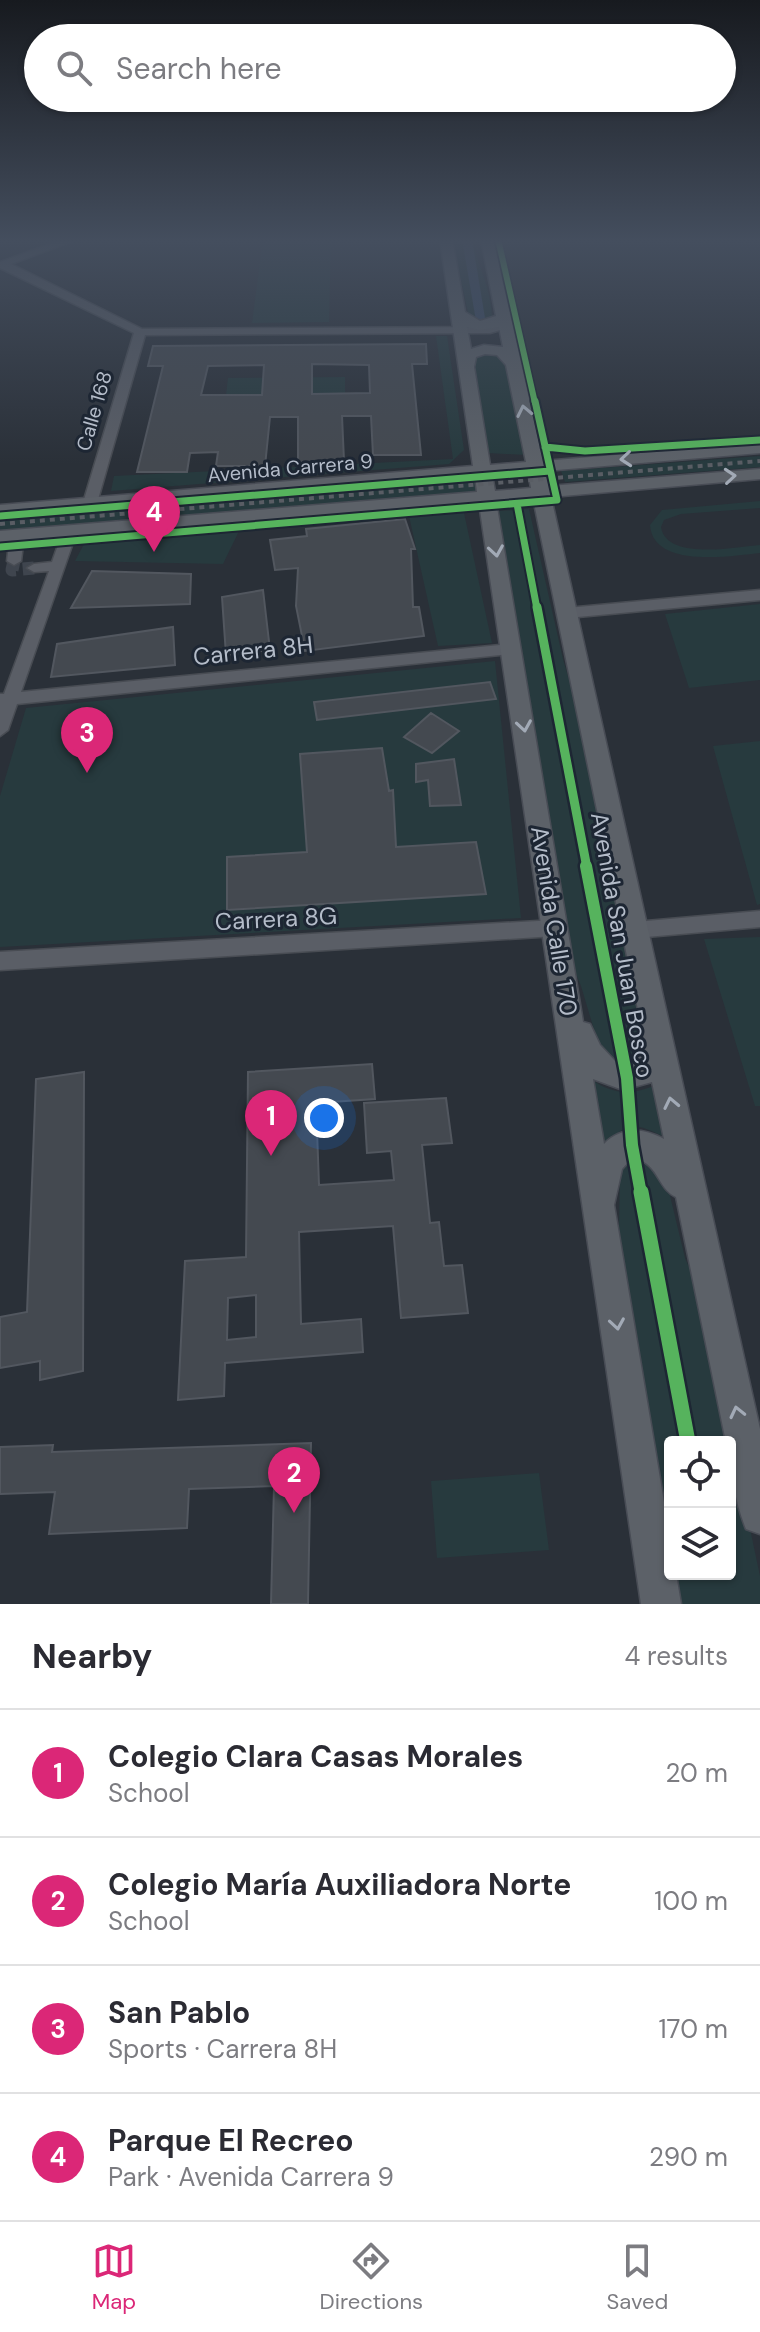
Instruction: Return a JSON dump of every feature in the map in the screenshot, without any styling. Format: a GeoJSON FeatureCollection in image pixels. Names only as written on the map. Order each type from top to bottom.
{"type":"FeatureCollection","features":[{"type":"Feature","properties":{"kind":"main road","name":"Avenida Calle 170"},"geometry":{"type":"LineString","coordinates":[[458,314],[661,1604]]}},
{"type":"Feature","properties":{"kind":"main road"},"geometry":{"type":"LineString","coordinates":[[459,314],[465,321],[478,325],[505,322]]}},
{"type":"Feature","properties":{"kind":"main road"},"geometry":{"type":"LineString","coordinates":[[503,314],[710,1293],[760,1515]]}},
{"type":"Feature","properties":{"kind":"main road"},"geometry":{"type":"LineString","coordinates":[[467,366],[469,354],[484,349],[507,354],[513,363]]}},
{"type":"Feature","properties":{"kind":"main road"},"geometry":{"type":"LineString","coordinates":[[531,443],[555,456],[583,462]]}},
{"type":"Feature","properties":{"kind":"main road","name":"Avenida Carrera 9"},"geometry":{"type":"LineString","coordinates":[[0,510],[760,448]]}},
{"type":"Feature","properties":{"kind":"main road","name":"Avenida Carrera 9"},"geometry":{"type":"LineString","coordinates":[[9,537],[760,474]]}},
{"type":"Feature","properties":{"kind":"main road"},"geometry":{"type":"LineString","coordinates":[[547,521],[567,500],[590,488]]}},
{"type":"Feature","properties":{"kind":"main road"},"geometry":{"type":"LineString","coordinates":[[561,965],[583,1044],[597,1067],[619,1077],[637,1076],[647,1070],[652,1062],[657,1037]]}},
{"type":"Feature","properties":{"kind":"main road"},"geometry":{"type":"LineString","coordinates":[[599,1215],[610,1160],[620,1149],[632,1145],[655,1149],[668,1160],[676,1175],[710,1293]]}},
{"type":"Feature","properties":{"kind":"street"},"geometry":{"type":"LineString","coordinates":[[103,314],[140,332],[461,330],[505,322]]}},
{"type":"Feature","properties":{"kind":"street","name":"Calle 168"},"geometry":{"type":"LineString","coordinates":[[90,503],[140,332]]}},
{"type":"Feature","properties":{"kind":"street"},"geometry":{"type":"LineString","coordinates":[[0,730],[5,700],[70,531]]}},
{"type":"Feature","properties":{"kind":"street"},"geometry":{"type":"LineString","coordinates":[[9,537],[14,561]]}},
{"type":"Feature","properties":{"kind":"street"},"geometry":{"type":"LineString","coordinates":[[34,568],[58,566]]}},
{"type":"Feature","properties":{"kind":"street"},"geometry":{"type":"LineString","coordinates":[[567,613],[760,595]]}},
{"type":"Feature","properties":{"kind":"street","name":"Carrera 8H"},"geometry":{"type":"LineString","coordinates":[[5,700],[511,649]]}},
{"type":"Feature","properties":{"kind":"street"},"geometry":{"type":"LineString","coordinates":[[635,930],[760,919]]}},
{"type":"Feature","properties":{"kind":"street","name":"Carrera 8G"},"geometry":{"type":"LineString","coordinates":[[0,961],[555,928]]}},
{"type":"Feature","properties":{"kind":"green space"},"geometry":{"type":"Polygon","coordinates":[[[253,314],[329,314],[329,322],[252,323],[253,314]]]}},
{"type":"Feature","properties":{"kind":"green space"},"geometry":{"type":"Polygon","coordinates":[[[468,314],[491,314],[492,319],[482,323],[468,314]]]}},
{"type":"Feature","properties":{"kind":"green space"},"geometry":{"type":"Polygon","coordinates":[[[436,336],[447,336],[464,450],[449,464],[111,491],[114,476],[453,459],[436,336]]]}},
{"type":"Feature","properties":{"kind":"green space"},"geometry":{"type":"Polygon","coordinates":[[[496,352],[507,365],[527,455],[488,453],[472,357],[496,352]]]}},
{"type":"Feature","properties":{"kind":"green space"},"geometry":{"type":"Polygon","coordinates":[[[345,377],[345,394],[296,394],[295,417],[273,417],[275,395],[226,395],[228,378],[345,377]]]}},
{"type":"Feature","properties":{"kind":"green space"},"geometry":{"type":"Polygon","coordinates":[[[760,456],[760,467],[565,482],[561,471],[760,456]]]}},
{"type":"Feature","properties":{"kind":"green space"},"geometry":{"type":"Polygon","coordinates":[[[475,481],[477,490],[472,493],[0,533],[0,517],[475,481]]]}},
{"type":"Feature","properties":{"kind":"green space"},"geometry":{"type":"Polygon","coordinates":[[[760,501],[760,508],[681,514],[664,520],[661,527],[666,538],[688,548],[704,550],[760,545],[760,553],[695,557],[664,548],[654,539],[650,525],[662,510],[760,501]]]}},
{"type":"Feature","properties":{"kind":"green space"},"geometry":{"type":"Polygon","coordinates":[[[529,509],[576,704],[643,1034],[639,1058],[631,1069],[604,1063],[581,986],[568,955],[499,511],[529,509]]]}},
{"type":"Feature","properties":{"kind":"green space"},"geometry":{"type":"Polygon","coordinates":[[[464,513],[492,643],[438,646],[409,516],[464,513]]]}},
{"type":"Feature","properties":{"kind":"green space"},"geometry":{"type":"Polygon","coordinates":[[[239,531],[223,564],[75,561],[84,544],[239,531]]]}},
{"type":"Feature","properties":{"kind":"green space"},"geometry":{"type":"Polygon","coordinates":[[[760,604],[760,680],[689,688],[665,614],[760,604]]]}},
{"type":"Feature","properties":{"kind":"green space"},"geometry":{"type":"Polygon","coordinates":[[[495,661],[521,918],[0,947],[0,796],[26,708],[495,661]]]}},
{"type":"Feature","properties":{"kind":"green space"},"geometry":{"type":"Polygon","coordinates":[[[760,741],[760,904],[757,905],[713,746],[760,741]]]}},
{"type":"Feature","properties":{"kind":"green space"},"geometry":{"type":"Polygon","coordinates":[[[760,937],[760,1106],[755,1106],[704,939],[760,937]]]}},
{"type":"Feature","properties":{"kind":"green space"},"geometry":{"type":"Polygon","coordinates":[[[589,1078],[606,1088],[622,1092],[639,1091],[658,1084],[669,1139],[632,1126],[619,1132],[602,1148],[589,1078]]]}},
{"type":"Feature","properties":{"kind":"green space"},"geometry":{"type":"Polygon","coordinates":[[[631,1158],[647,1158],[665,1175],[685,1258],[700,1292],[730,1436],[664,1436],[664,1515],[624,1273],[619,1231],[620,1166],[631,1158]]]}},
{"type":"Feature","properties":{"kind":"green space"},"geometry":{"type":"Polygon","coordinates":[[[736,1462],[760,1576],[760,1604],[679,1604],[675,1580],[736,1580],[736,1462]]]}},
{"type":"Feature","properties":{"kind":"green space"},"geometry":{"type":"Polygon","coordinates":[[[539,1473],[549,1550],[437,1558],[431,1481],[539,1473]]]}},
{"type":"Feature","properties":{"kind":"building"},"geometry":{"type":"Polygon","coordinates":[[[426,344],[427,364],[412,364],[421,455],[373,455],[371,416],[342,416],[344,461],[298,462],[298,417],[270,417],[265,466],[216,466],[218,452],[190,453],[187,472],[137,472],[163,366],[148,366],[153,346],[426,344]],[[312,364],[312,394],[370,393],[369,365],[312,364]],[[264,365],[208,366],[201,395],[262,395],[264,365]]]}},
{"type":"Feature","properties":{"kind":"building"},"geometry":{"type":"Polygon","coordinates":[[[405,519],[415,549],[411,549],[413,607],[419,607],[424,636],[305,651],[296,606],[298,568],[275,570],[270,540],[307,536],[306,529],[405,519]]]}},
{"type":"Feature","properties":{"kind":"building"},"geometry":{"type":"Polygon","coordinates":[[[92,571],[191,574],[190,604],[71,608],[92,571]]]}},
{"type":"Feature","properties":{"kind":"building"},"geometry":{"type":"Polygon","coordinates":[[[263,590],[270,650],[226,655],[222,597],[263,590]]]}},
{"type":"Feature","properties":{"kind":"building"},"geometry":{"type":"Polygon","coordinates":[[[173,627],[175,665],[51,677],[57,644],[173,627]]]}},
{"type":"Feature","properties":{"kind":"building"},"geometry":{"type":"Polygon","coordinates":[[[490,682],[496,699],[317,720],[314,702],[490,682]]]}},
{"type":"Feature","properties":{"kind":"building"},"geometry":{"type":"Polygon","coordinates":[[[431,713],[459,731],[432,753],[404,737],[431,713]]]}},
{"type":"Feature","properties":{"kind":"building"},"geometry":{"type":"Polygon","coordinates":[[[382,748],[389,791],[393,790],[396,847],[476,842],[486,894],[227,910],[227,857],[307,852],[300,754],[382,748]]]}},
{"type":"Feature","properties":{"kind":"building"},"geometry":{"type":"Polygon","coordinates":[[[454,759],[461,805],[430,806],[428,780],[416,782],[416,764],[454,759]]]}},
{"type":"Feature","properties":{"kind":"building"},"geometry":{"type":"Polygon","coordinates":[[[372,1064],[375,1099],[316,1103],[319,1185],[394,1180],[391,1151],[367,1153],[364,1103],[446,1098],[452,1143],[422,1145],[430,1223],[439,1222],[444,1266],[462,1265],[468,1313],[401,1318],[393,1226],[299,1232],[301,1324],[361,1319],[363,1352],[225,1363],[224,1396],[178,1400],[185,1261],[246,1257],[248,1072],[372,1064]],[[256,1295],[228,1298],[227,1340],[256,1337],[256,1295]]]}},
{"type":"Feature","properties":{"kind":"building"},"geometry":{"type":"Polygon","coordinates":[[[84,1072],[83,1371],[40,1380],[40,1361],[0,1368],[0,1317],[27,1312],[36,1079],[84,1072]]]}},
{"type":"Feature","properties":{"kind":"building"},"geometry":{"type":"Polygon","coordinates":[[[311,1443],[308,1604],[271,1604],[274,1486],[189,1489],[187,1528],[49,1534],[55,1492],[0,1494],[0,1447],[53,1445],[52,1452],[311,1443]]]}},
{"type":"Feature","properties":{"kind":"waterway"},"geometry":{"type":"LineString","coordinates":[[481,314],[482,321]]}},
{"type":"Feature","properties":{"kind":"tunnel"},"geometry":{"type":"LineString","coordinates":[[14,561],[12,570],[34,568]]}},
{"type":"Feature","properties":{"kind":"railway"},"geometry":{"type":"LineString","coordinates":[[0,524],[760,461]]}},
{"type":"Feature","properties":{"kind":"cycle path"},"geometry":{"type":"LineString","coordinates":[[0,547],[557,500],[515,314]]}},
{"type":"Feature","properties":{"kind":"cycle path"},"geometry":{"type":"LineString","coordinates":[[545,447],[585,451],[760,440]]}},
{"type":"Feature","properties":{"kind":"cycle path"},"geometry":{"type":"LineString","coordinates":[[0,516],[550,471]]}},
{"type":"Feature","properties":{"kind":"cycle path","name":"Avenida San Juan Bosco"},"geometry":{"type":"LineString","coordinates":[[517,504],[627,1078],[632,1145],[687,1436]]}},
{"type":"Feature","properties":{"kind":"place","name":"Parque El Recreo"},"geometry":{"type":"Point","coordinates":[154,552]}},
{"type":"Feature","properties":{"kind":"place","name":"San Pablo"},"geometry":{"type":"Point","coordinates":[87,773]}},
{"type":"Feature","properties":{"kind":"place","name":"Colegio Clara Casas Morales"},"geometry":{"type":"Point","coordinates":[271,1156]}},
{"type":"Feature","properties":{"kind":"place","name":"Colegio María Auxiliadora Norte"},"geometry":{"type":"Point","coordinates":[294,1513]}}]}
